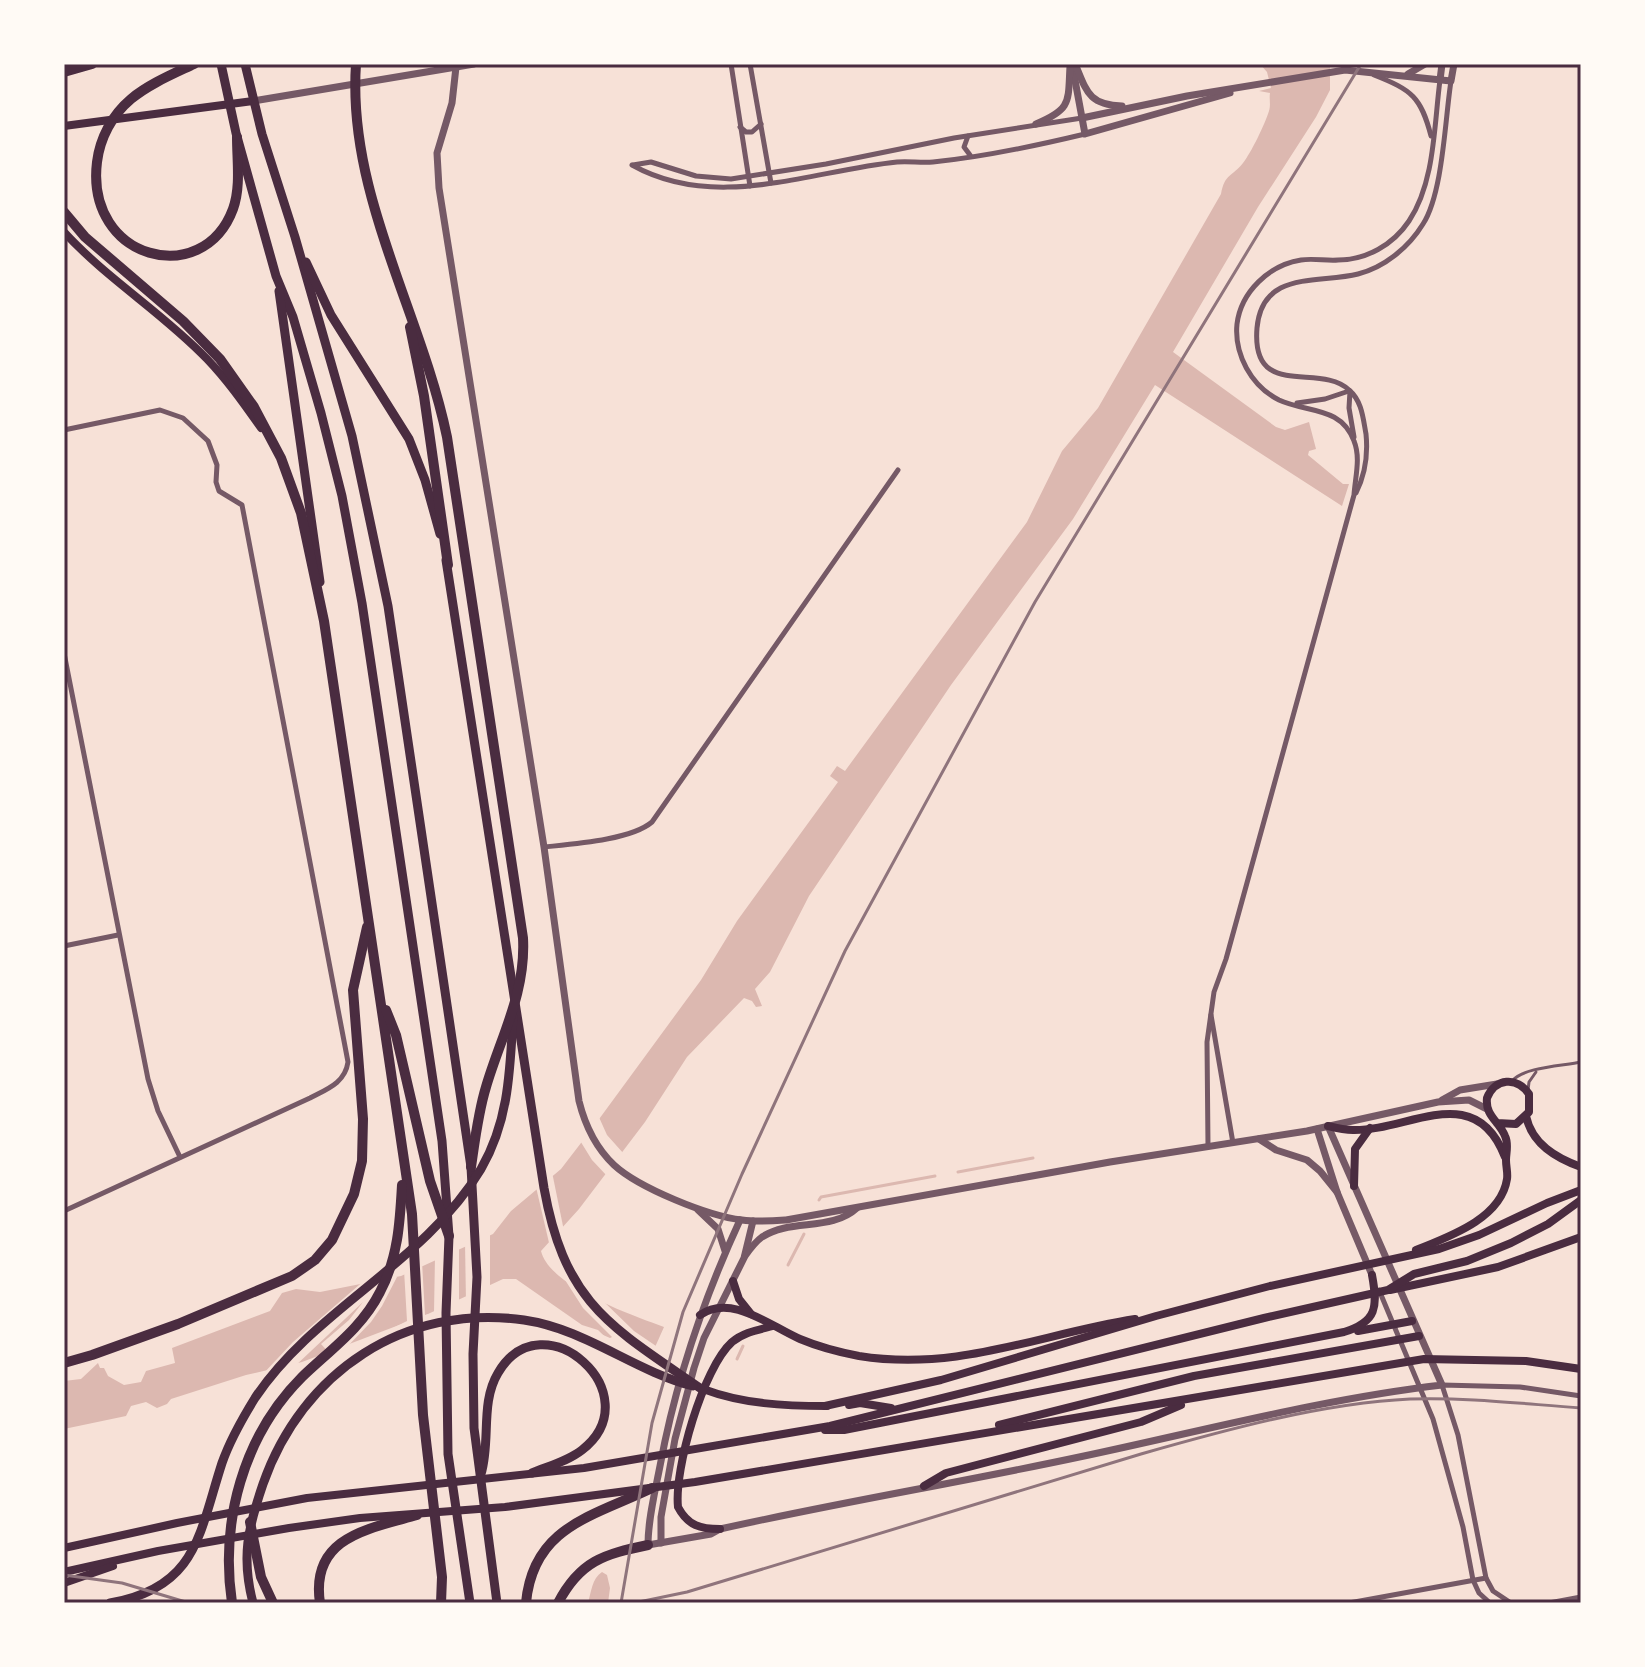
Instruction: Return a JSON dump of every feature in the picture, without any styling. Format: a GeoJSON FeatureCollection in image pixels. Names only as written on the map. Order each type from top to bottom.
{"type":"FeatureCollection","features":[{"type":"Feature","properties":{"kind":"highway"},"geometry":{"type":"LineString","coordinates":[[64,72],[92,64]]}},
{"type":"Feature","properties":{"kind":"highway"},"geometry":{"type":"LineString","coordinates":[[194,64],[139,93],[124,105],[104,134],[95,176],[98,200],[111,229],[139,249],[162,255],[181,254],[210,241],[223,228],[232,212],[237,187],[237,137]]}},
{"type":"Feature","properties":{"kind":"highway"},"geometry":{"type":"LineString","coordinates":[[221,64],[237,137],[276,276],[293,317],[321,413],[351,538],[441,1128],[449,1236],[446,1313],[449,1462],[470,1603]]}},
{"type":"Feature","properties":{"kind":"highway"},"geometry":{"type":"LineString","coordinates":[[245,64],[253,101],[352,436],[381,570],[416,784],[471,1167],[476,1223],[472,1388],[479,1481],[497,1603]]}},
{"type":"Feature","properties":{"kind":"highway"},"geometry":{"type":"LineString","coordinates":[[356,64],[354,103],[363,166],[404,297],[431,370],[447,437],[523,938],[520,986],[513,1016],[486,1087],[471,1167]]}},
{"type":"Feature","properties":{"kind":"highway"},"geometry":{"type":"LineString","coordinates":[[64,212],[85,237],[183,321],[220,359],[254,407],[281,458],[305,530],[324,621]]}},
{"type":"Feature","properties":{"kind":"highway"},"geometry":{"type":"LineString","coordinates":[[295,237],[327,306],[409,439],[425,480],[448,565]]}},
{"type":"Feature","properties":{"kind":"highway"},"geometry":{"type":"LineString","coordinates":[[276,276],[415,1250],[425,1434],[442,1577],[441,1603]]}},
{"type":"Feature","properties":{"kind":"highway"},"geometry":{"type":"LineString","coordinates":[[404,297],[424,396],[547,1205],[562,1256],[579,1287],[600,1313],[635,1345],[700,1388]]}},
{"type":"Feature","properties":{"kind":"highway"},"geometry":{"type":"LineString","coordinates":[[64,1363],[178,1324],[292,1276],[315,1260],[332,1240],[354,1194],[362,1161],[363,1119],[353,990],[369,921]]}},
{"type":"Feature","properties":{"kind":"highway"},"geometry":{"type":"LineString","coordinates":[[110,1603],[157,1587],[186,1562],[201,1532],[227,1452],[249,1408],[287,1360],[433,1230],[476,1177],[496,1137],[506,1102],[512,1067],[514,989]]}},
{"type":"Feature","properties":{"kind":"highway"},"geometry":{"type":"LineString","coordinates":[[380,993],[396,1035],[430,1181],[449,1236]]}},
{"type":"Feature","properties":{"kind":"highway"},"geometry":{"type":"LineString","coordinates":[[232,1603],[230,1528],[237,1491],[248,1461],[264,1427],[280,1404],[297,1382],[364,1317],[387,1276],[400,1232],[404,1163]]}},
{"type":"Feature","properties":{"kind":"highway"},"geometry":{"type":"LineString","coordinates":[[253,1603],[246,1561],[250,1522],[272,1461],[289,1428],[317,1391],[353,1360],[399,1335],[433,1324],[469,1318],[506,1319],[561,1328],[666,1379],[700,1388]]}},
{"type":"Feature","properties":{"kind":"highway"},"geometry":{"type":"LineString","coordinates":[[479,1481],[487,1456],[489,1401],[501,1369],[523,1350],[541,1346],[562,1347],[583,1360],[597,1376],[603,1394],[603,1418],[597,1433],[583,1450],[532,1473]]}},
{"type":"Feature","properties":{"kind":"highway"},"geometry":{"type":"LineString","coordinates":[[526,1603],[534,1569],[557,1536],[579,1519],[626,1496],[652,1488]]}},
{"type":"Feature","properties":{"kind":"highway"},"geometry":{"type":"LineString","coordinates":[[320,1603],[321,1573],[329,1555],[342,1541],[360,1531],[417,1515]]}},
{"type":"Feature","properties":{"kind":"highway"},"geometry":{"type":"LineString","coordinates":[[250,1522],[261,1577],[273,1603]]}},
{"type":"Feature","properties":{"kind":"highway"},"geometry":{"type":"LineString","coordinates":[[558,1603],[577,1575],[593,1561],[648,1545]]}},
{"type":"Feature","properties":{"kind":"main road"},"geometry":{"type":"LineString","coordinates":[[64,126],[253,101]]}},
{"type":"Feature","properties":{"kind":"main road"},"geometry":{"type":"LineString","coordinates":[[64,232],[100,268],[207,359],[240,398],[281,458]]}},
{"type":"Feature","properties":{"kind":"main road"},"geometry":{"type":"LineString","coordinates":[[1406,1255],[1461,1230],[1487,1212],[1503,1190],[1507,1176],[1507,1141],[1487,1109],[1489,1093],[1497,1084],[1512,1081],[1522,1086],[1529,1094],[1531,1107],[1526,1116],[1510,1126],[1497,1123]]}},
{"type":"Feature","properties":{"kind":"main road"},"geometry":{"type":"LineString","coordinates":[[1328,1126],[1354,1130],[1447,1113],[1468,1116],[1481,1122],[1493,1134],[1506,1161]]}},
{"type":"Feature","properties":{"kind":"main road"},"geometry":{"type":"LineString","coordinates":[[1526,1116],[1529,1128],[1540,1142],[1555,1155],[1581,1167]]}},
{"type":"Feature","properties":{"kind":"main road"},"geometry":{"type":"LineString","coordinates":[[1354,1186],[1355,1149],[1372,1127]]}},
{"type":"Feature","properties":{"kind":"main road"},"geometry":{"type":"LineString","coordinates":[[825,1406],[941,1380],[1156,1316],[1343,1269],[1439,1249],[1479,1235],[1581,1190]]}},
{"type":"Feature","properties":{"kind":"main road"},"geometry":{"type":"LineString","coordinates":[[1388,1290],[1414,1274],[1467,1261],[1498,1249],[1536,1231],[1581,1200]]}},
{"type":"Feature","properties":{"kind":"main road"},"geometry":{"type":"LineString","coordinates":[[64,1548],[279,1504],[413,1485],[632,1461],[804,1431],[1355,1297],[1498,1267],[1581,1237]]}},
{"type":"Feature","properties":{"kind":"main road"},"geometry":{"type":"LineString","coordinates":[[1344,1332],[1362,1326],[1371,1317],[1374,1303],[1372,1275]]}},
{"type":"Feature","properties":{"kind":"main road"},"geometry":{"type":"LineString","coordinates":[[733,1281],[739,1299],[752,1314]]}},
{"type":"Feature","properties":{"kind":"main road"},"geometry":{"type":"LineString","coordinates":[[700,1315],[720,1307],[752,1314],[823,1348],[884,1359],[917,1361],[977,1354],[1156,1316]]}},
{"type":"Feature","properties":{"kind":"main road"},"geometry":{"type":"LineString","coordinates":[[804,1431],[844,1430],[1412,1321]]}},
{"type":"Feature","properties":{"kind":"main road"},"geometry":{"type":"LineString","coordinates":[[720,1529],[691,1524],[678,1507],[689,1428],[697,1405],[729,1345],[746,1333],[774,1326]]}},
{"type":"Feature","properties":{"kind":"main road"},"geometry":{"type":"LineString","coordinates":[[944,1440],[1139,1388],[1419,1336]]}},
{"type":"Feature","properties":{"kind":"main road"},"geometry":{"type":"LineString","coordinates":[[652,1488],[1424,1359],[1526,1361],[1581,1369]]}},
{"type":"Feature","properties":{"kind":"main road"},"geometry":{"type":"LineString","coordinates":[[700,1388],[761,1404],[825,1406],[860,1403],[896,1409]]}},
{"type":"Feature","properties":{"kind":"main road"},"geometry":{"type":"LineString","coordinates":[[924,1486],[946,1473],[1141,1422],[1193,1399]]}},
{"type":"Feature","properties":{"kind":"main road"},"geometry":{"type":"LineString","coordinates":[[64,1572],[171,1549],[360,1518],[626,1496]]}},
{"type":"Feature","properties":{"kind":"main road"},"geometry":{"type":"LineString","coordinates":[[64,1583],[144,1554]]}},
{"type":"Feature","properties":{"kind":"street"},"geometry":{"type":"LineString","coordinates":[[253,101],[474,64]]}},
{"type":"Feature","properties":{"kind":"street"},"geometry":{"type":"LineString","coordinates":[[731,64],[750,186]]}},
{"type":"Feature","properties":{"kind":"street"},"geometry":{"type":"LineString","coordinates":[[750,64],[771,183]]}},
{"type":"Feature","properties":{"kind":"street"},"geometry":{"type":"LineString","coordinates":[[1072,64],[1088,93],[1097,102],[1136,107]]}},
{"type":"Feature","properties":{"kind":"street"},"geometry":{"type":"LineString","coordinates":[[1072,64],[1085,134]]}},
{"type":"Feature","properties":{"kind":"street"},"geometry":{"type":"LineString","coordinates":[[1036,124],[1055,117],[1063,109],[1072,64]]}},
{"type":"Feature","properties":{"kind":"street"},"geometry":{"type":"LineString","coordinates":[[1406,75],[1425,64]]}},
{"type":"Feature","properties":{"kind":"street"},"geometry":{"type":"LineString","coordinates":[[1356,444],[1344,425],[1328,413],[1279,400],[1259,385],[1243,362],[1237,324],[1246,298],[1260,280],[1288,263],[1305,259],[1355,259],[1390,242],[1408,222],[1426,180],[1442,64]]}},
{"type":"Feature","properties":{"kind":"street"},"geometry":{"type":"LineString","coordinates":[[1208,1147],[1207,1042],[1210,1010],[1354,495],[1364,473],[1367,441],[1360,404],[1350,390],[1334,381],[1288,377],[1264,362],[1257,342],[1261,309],[1269,298],[1289,284],[1373,269],[1402,250],[1415,236],[1426,221],[1433,200],[1454,64]]}},
{"type":"Feature","properties":{"kind":"street"},"geometry":{"type":"LineString","coordinates":[[456,67],[452,103],[437,153],[439,188],[544,847],[579,1101],[587,1127],[602,1153],[639,1182],[697,1208],[740,1220],[801,1219],[1110,1162],[1317,1129],[1438,1102],[1469,1100],[1487,1109]]}},
{"type":"Feature","properties":{"kind":"street"},"geometry":{"type":"LineString","coordinates":[[1358,69],[1410,92],[1421,105],[1432,139]]}},
{"type":"Feature","properties":{"kind":"street"},"geometry":{"type":"LineString","coordinates":[[1259,84],[1085,134],[971,156],[931,162],[898,162],[750,186],[698,186],[649,174],[632,165],[651,162],[711,179],[749,177],[968,135],[1082,118],[1259,84],[1345,70],[1451,81]]}},
{"type":"Feature","properties":{"kind":"street"},"geometry":{"type":"LineString","coordinates":[[740,127],[752,132],[761,123]]}},
{"type":"Feature","properties":{"kind":"street"},"geometry":{"type":"LineString","coordinates":[[968,135],[964,147],[971,156]]}},
{"type":"Feature","properties":{"kind":"street"},"geometry":{"type":"LineString","coordinates":[[1291,404],[1325,399],[1350,390]]}},
{"type":"Feature","properties":{"kind":"street"},"geometry":{"type":"LineString","coordinates":[[1350,390],[1349,408],[1356,444],[1354,495]]}},
{"type":"Feature","properties":{"kind":"street"},"geometry":{"type":"LineString","coordinates":[[64,430],[160,410],[183,418],[208,441],[217,465],[219,491],[242,505],[348,1062],[346,1073],[337,1083],[310,1098],[64,1211]]}},
{"type":"Feature","properties":{"kind":"street"},"geometry":{"type":"LineString","coordinates":[[544,847],[627,834],[652,822],[898,470]]}},
{"type":"Feature","properties":{"kind":"street"},"geometry":{"type":"LineString","coordinates":[[64,653],[148,1079],[158,1111],[180,1157]]}},
{"type":"Feature","properties":{"kind":"street"},"geometry":{"type":"LineString","coordinates":[[64,946],[118,935]]}},
{"type":"Feature","properties":{"kind":"street"},"geometry":{"type":"LineString","coordinates":[[1210,1010],[1233,1144]]}},
{"type":"Feature","properties":{"kind":"street"},"geometry":{"type":"LineString","coordinates":[[1438,1102],[1460,1090],[1497,1084]]}},
{"type":"Feature","properties":{"kind":"street"},"geometry":{"type":"LineString","coordinates":[[1328,1126],[1442,1385],[1460,1445],[1486,1578],[1493,1591],[1511,1603]]}},
{"type":"Feature","properties":{"kind":"street"},"geometry":{"type":"LineString","coordinates":[[1317,1129],[1337,1192],[1421,1388],[1445,1455],[1473,1580],[1479,1593],[1490,1603]]}},
{"type":"Feature","properties":{"kind":"street"},"geometry":{"type":"LineString","coordinates":[[1259,1139],[1276,1150],[1307,1160],[1337,1192]]}},
{"type":"Feature","properties":{"kind":"street"},"geometry":{"type":"LineString","coordinates":[[697,1208],[718,1229],[725,1252]]}},
{"type":"Feature","properties":{"kind":"street"},"geometry":{"type":"LineString","coordinates":[[661,1543],[661,1517],[680,1421],[700,1347],[744,1258],[756,1242],[769,1234],[845,1219],[857,1208]]}},
{"type":"Feature","properties":{"kind":"street"},"geometry":{"type":"LineString","coordinates":[[740,1220],[700,1315],[670,1413],[648,1545],[711,1534],[720,1529],[924,1486],[1421,1388],[1442,1385],[1520,1387],[1581,1396]]}},
{"type":"Feature","properties":{"kind":"street"},"geometry":{"type":"LineString","coordinates":[[744,1258],[753,1221]]}},
{"type":"Feature","properties":{"kind":"street"},"geometry":{"type":"LineString","coordinates":[[1349,1603],[1486,1578]]}},
{"type":"Feature","properties":{"kind":"street"},"geometry":{"type":"LineString","coordinates":[[1549,1603],[1581,1597]]}},
{"type":"Feature","properties":{"kind":"lane"},"geometry":{"type":"LineString","coordinates":[[1512,1081],[1522,1073],[1581,1062]]}},
{"type":"Feature","properties":{"kind":"lane"},"geometry":{"type":"LineString","coordinates":[[1529,1094],[1529,1082],[1538,1070]]}},
{"type":"Feature","properties":{"kind":"shaded area"},"geometry":{"type":"Polygon","coordinates":[[[1260,64],[1330,64],[1330,90],[1173,352],[1276,427],[1285,430],[1309,422],[1316,449],[1309,451],[1308,455],[1343,484],[1349,484],[1342,506],[1155,385],[1073,519],[951,685],[809,896],[770,972],[755,989],[762,1006],[756,1007],[744,998],[687,1057],[645,1122],[579,1209],[541,1251],[548,1264],[575,1288],[664,1327],[643,1374],[598,1330],[582,1325],[516,1279],[503,1279],[428,1314],[302,1362],[246,1375],[171,1399],[157,1408],[146,1402],[131,1406],[126,1416],[64,1429],[64,1381],[81,1379],[98,1363],[108,1376],[124,1385],[141,1382],[146,1371],[175,1363],[172,1348],[270,1311],[282,1293],[296,1289],[320,1292],[401,1276],[493,1234],[511,1211],[561,1169],[701,980],[737,921],[838,782],[830,776],[837,766],[845,771],[1027,522],[1062,451],[1098,408],[1225,182],[1243,163],[1258,138],[1270,109],[1270,93],[1259,91],[1271,88],[1267,72],[1260,64]]]}},
{"type":"Feature","properties":{"kind":"shaded area"},"geometry":{"type":"Polygon","coordinates":[[[602,1572],[607,1575],[610,1588],[608,1603],[588,1603],[594,1582],[602,1572]]]}},
{"type":"Feature","properties":{"kind":"pier"},"geometry":{"type":"Polygon","coordinates":[[[598,1115],[607,1135],[624,1154],[607,1176],[579,1139],[598,1115]]]}},
{"type":"Feature","properties":{"kind":"pier"},"geometry":{"type":"Polygon","coordinates":[[[552,1172],[564,1231],[550,1247],[536,1187],[552,1172]]]}},
{"type":"Feature","properties":{"kind":"pier"},"geometry":{"type":"Polygon","coordinates":[[[490,1231],[490,1289],[466,1301],[465,1242],[490,1231]]]}},
{"type":"Feature","properties":{"kind":"pier"},"geometry":{"type":"Polygon","coordinates":[[[459,1245],[459,1305],[357,1346],[407,1321],[404,1270],[422,1262],[425,1315],[434,1313],[435,1256],[459,1245]]]}},
{"type":"Feature","properties":{"kind":"pier"},"geometry":{"type":"Polygon","coordinates":[[[558,1269],[567,1278],[598,1296],[634,1331],[659,1348],[645,1377],[621,1365],[611,1348],[596,1333],[571,1321],[612,1337],[583,1308],[558,1269]]]}},
{"type":"Feature","properties":{"kind":"pier"},"geometry":{"type":"Polygon","coordinates":[[[395,1273],[391,1277],[397,1277],[382,1306],[344,1350],[331,1355],[321,1344],[349,1320],[363,1302],[293,1368],[262,1375],[293,1342],[366,1279],[395,1273]]]}},
{"type":"Feature","properties":{"kind":"waterway"},"geometry":{"type":"LineString","coordinates":[[958,1172],[1033,1158]]}},
{"type":"Feature","properties":{"kind":"waterway"},"geometry":{"type":"LineString","coordinates":[[819,1200],[821,1197],[935,1176]]}},
{"type":"Feature","properties":{"kind":"waterway"},"geometry":{"type":"LineString","coordinates":[[788,1265],[804,1234]]}},
{"type":"Feature","properties":{"kind":"waterway"},"geometry":{"type":"LineString","coordinates":[[737,1359],[743,1346]]}},
{"type":"Feature","properties":{"kind":"railway"},"geometry":{"type":"LineString","coordinates":[[621,1603],[652,1423],[683,1312],[742,1174],[845,951],[1035,602],[1361,64]]}},
{"type":"Feature","properties":{"kind":"railway"},"geometry":{"type":"LineString","coordinates":[[634,1603],[687,1592],[1141,1454],[1309,1412],[1410,1399],[1581,1408]]}},
{"type":"Feature","properties":{"kind":"railway"},"geometry":{"type":"LineString","coordinates":[[64,1575],[122,1583],[189,1603]]}}]}
